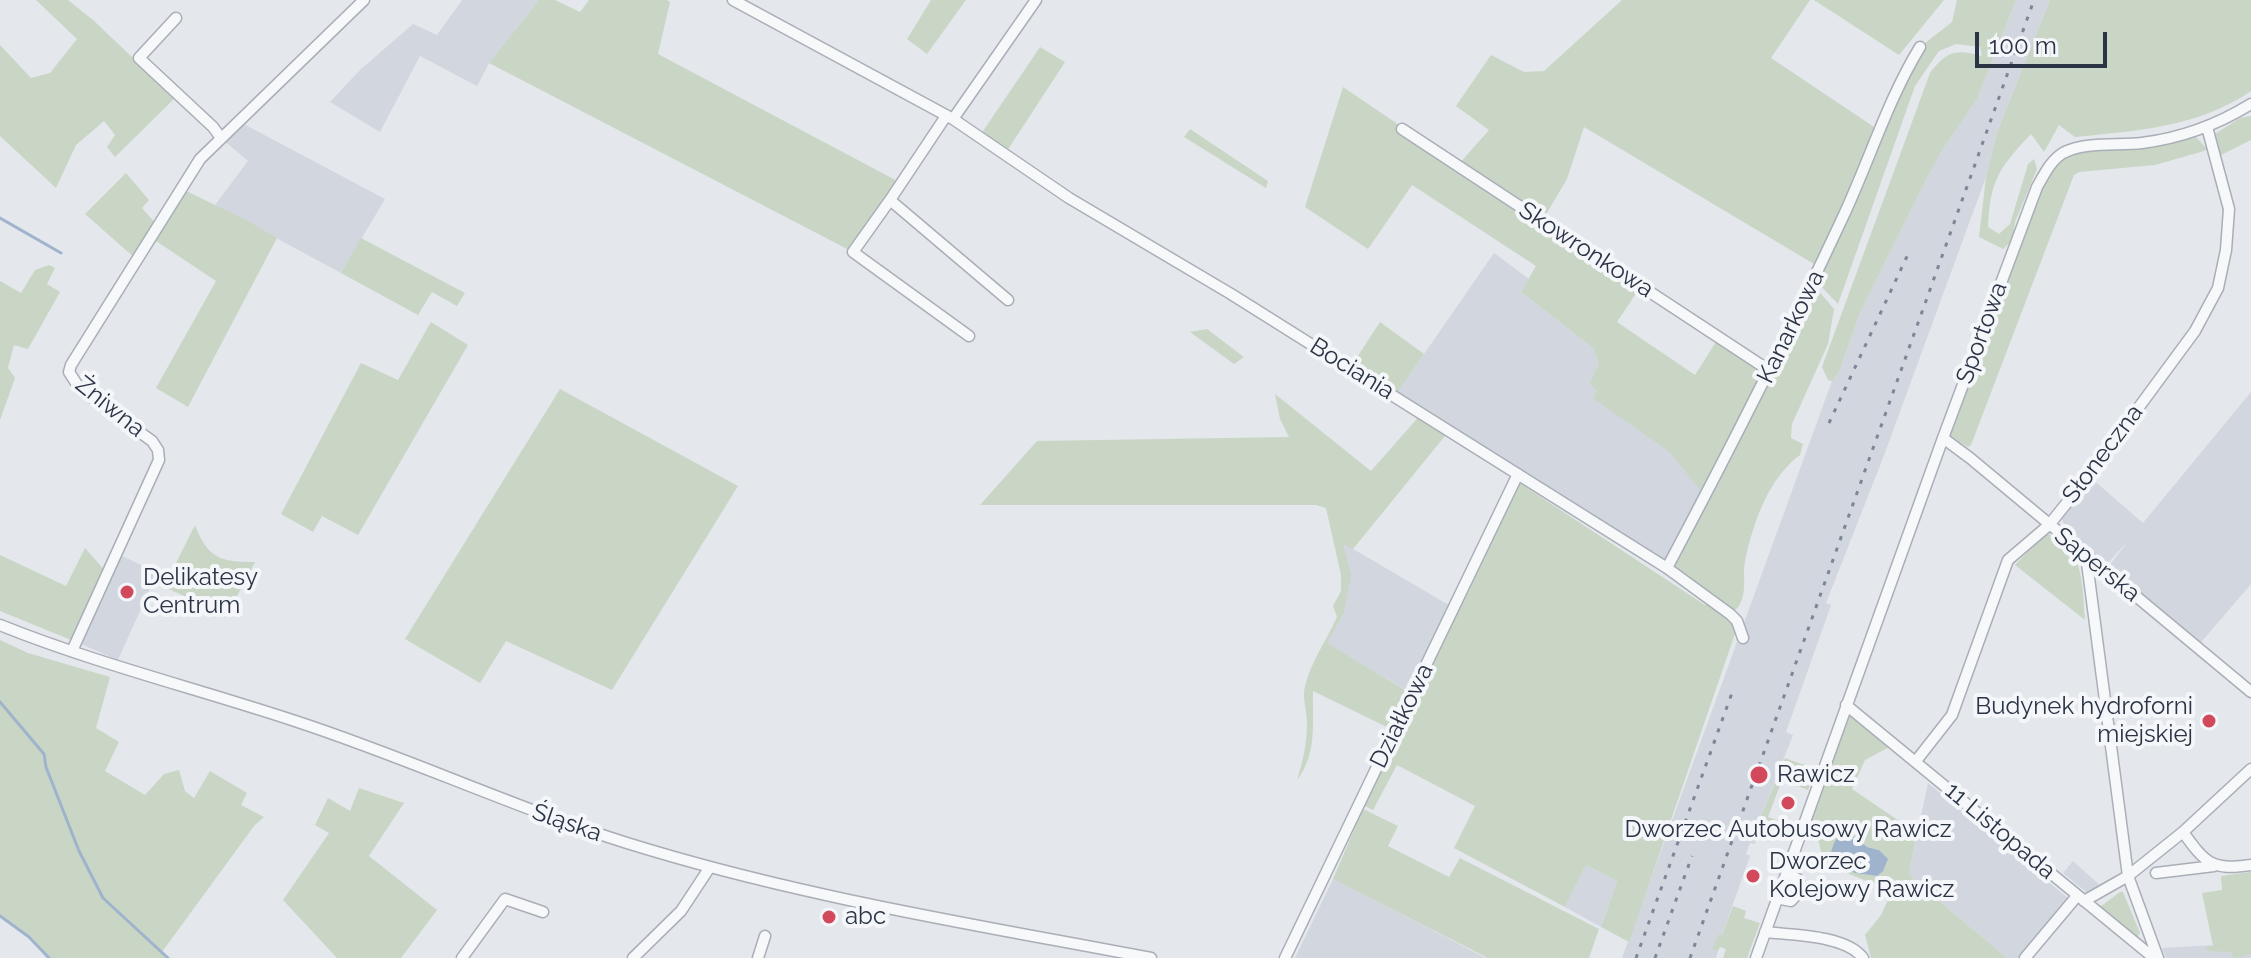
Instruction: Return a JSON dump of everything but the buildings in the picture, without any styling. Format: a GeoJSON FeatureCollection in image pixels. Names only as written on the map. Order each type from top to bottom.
{"type":"FeatureCollection","features":[{"type":"Feature","properties":{"kind":"street","name":"Żniwna"},"geometry":{"type":"LineString","coordinates":[[72,651],[159,460],[158,450],[152,441],[80,389],[69,372],[71,365],[200,159],[364,0]]}},
{"type":"Feature","properties":{"kind":"street","name":"Bociania"},"geometry":{"type":"LineString","coordinates":[[733,0],[950,118],[1069,198],[1231,294],[1667,568],[1730,614],[1737,621],[1743,638]]}},
{"type":"Feature","properties":{"kind":"street"},"geometry":{"type":"LineString","coordinates":[[969,336],[853,252],[1036,0]]}},
{"type":"Feature","properties":{"kind":"street"},"geometry":{"type":"LineString","coordinates":[[176,18],[139,58],[221,138]]}},
{"type":"Feature","properties":{"kind":"street","name":"Kanarkowa"},"geometry":{"type":"LineString","coordinates":[[1667,568],[1770,371],[1854,195],[1901,78],[1920,47]]}},
{"type":"Feature","properties":{"kind":"street","name":"Sportowa"},"geometry":{"type":"LineString","coordinates":[[1756,958],[2030,201],[2055,159],[2064,153],[2079,148],[2144,143],[2207,127],[2251,104]]}},
{"type":"Feature","properties":{"kind":"street","name":"Słoneczna"},"geometry":{"type":"LineString","coordinates":[[1916,761],[1952,715],[2008,560],[2049,525],[2086,479],[2195,331],[2218,288],[2226,250],[2229,209],[2207,127]]}},
{"type":"Feature","properties":{"kind":"street","name":"Skowronkowa"},"geometry":{"type":"LineString","coordinates":[[1402,129],[1770,371]]}},
{"type":"Feature","properties":{"kind":"street"},"geometry":{"type":"LineString","coordinates":[[890,200],[1008,300]]}},
{"type":"Feature","properties":{"kind":"street","name":"Saperska"},"geometry":{"type":"LineString","coordinates":[[1943,438],[2251,692]]}},
{"type":"Feature","properties":{"kind":"street","name":"Działkowa"},"geometry":{"type":"LineString","coordinates":[[1285,958],[1518,474]]}},
{"type":"Feature","properties":{"kind":"street"},"geometry":{"type":"LineString","coordinates":[[2086,555],[2128,876],[2156,958]]}},
{"type":"Feature","properties":{"kind":"street","name":"Śląska"},"geometry":{"type":"LineString","coordinates":[[0,625],[371,747],[539,814],[710,867],[871,904],[1151,958]]}},
{"type":"Feature","properties":{"kind":"street","name":"11 Listopada"},"geometry":{"type":"LineString","coordinates":[[1846,705],[2156,958]]}},
{"type":"Feature","properties":{"kind":"street"},"geometry":{"type":"LineString","coordinates":[[2025,958],[2081,898],[2128,876],[2183,832],[2251,769]]}},
{"type":"Feature","properties":{"kind":"street"},"geometry":{"type":"LineString","coordinates":[[2183,832],[2199,855],[2214,866]]}},
{"type":"Feature","properties":{"kind":"street"},"geometry":{"type":"LineString","coordinates":[[2156,873],[2251,865]]}},
{"type":"Feature","properties":{"kind":"street"},"geometry":{"type":"LineString","coordinates":[[633,958],[681,911],[710,867]]}},
{"type":"Feature","properties":{"kind":"street"},"geometry":{"type":"LineString","coordinates":[[1776,898],[1791,901],[1800,891],[1799,880],[1786,871]]}},
{"type":"Feature","properties":{"kind":"street"},"geometry":{"type":"LineString","coordinates":[[462,958],[505,899],[543,912]]}},
{"type":"Feature","properties":{"kind":"street"},"geometry":{"type":"LineString","coordinates":[[1765,932],[1840,943],[1858,951],[1863,958]]}},
{"type":"Feature","properties":{"kind":"street"},"geometry":{"type":"LineString","coordinates":[[758,958],[765,936]]}},
{"type":"Feature","properties":{"kind":"shaded area"},"geometry":{"type":"Polygon","coordinates":[[[462,0],[539,0],[489,63],[477,86],[420,56],[380,132],[330,102],[360,70],[413,24],[437,35],[462,0]]]}},
{"type":"Feature","properties":{"kind":"shaded area"},"geometry":{"type":"Polygon","coordinates":[[[2016,0],[2050,0],[1997,133],[1986,177],[1826,603],[1831,605],[1786,732],[1793,735],[1759,821],[1763,823],[1755,844],[1750,843],[1746,854],[1750,856],[1722,935],[1718,934],[1713,949],[1718,951],[1716,958],[1622,958],[1832,381],[1839,372],[1860,313],[1924,184],[1941,152],[1977,99],[2016,0]]]}},
{"type":"Feature","properties":{"kind":"shaded area"},"geometry":{"type":"Polygon","coordinates":[[[238,121],[385,199],[341,273],[215,205],[248,161],[221,138],[238,121]]]}},
{"type":"Feature","properties":{"kind":"shaded area"},"geometry":{"type":"Polygon","coordinates":[[[1494,253],[1529,279],[1521,292],[1593,348],[1599,363],[1595,375],[1654,428],[1708,491],[1667,568],[1395,396],[1494,253]]]}},
{"type":"Feature","properties":{"kind":"shaded area"},"geometry":{"type":"Polygon","coordinates":[[[2251,392],[2251,584],[2197,647],[2105,571],[2129,540],[2106,565],[2067,532],[2061,517],[2091,478],[2143,523],[2251,392]]]}},
{"type":"Feature","properties":{"kind":"shaded area"},"geometry":{"type":"Polygon","coordinates":[[[1343,543],[1454,608],[1413,694],[1326,643],[1344,613],[1343,543]]]}},
{"type":"Feature","properties":{"kind":"shaded area"},"geometry":{"type":"Polygon","coordinates":[[[116,553],[157,573],[118,660],[76,642],[116,553]]]}},
{"type":"Feature","properties":{"kind":"shaded area"},"geometry":{"type":"Polygon","coordinates":[[[1928,783],[2069,899],[2024,958],[2007,958],[1909,873],[1928,783]]]}},
{"type":"Feature","properties":{"kind":"shaded area"},"geometry":{"type":"Polygon","coordinates":[[[2073,861],[2103,888],[2090,895],[2063,873],[2073,861]]]}},
{"type":"Feature","properties":{"kind":"shaded area"},"geometry":{"type":"Polygon","coordinates":[[[1586,865],[1617,881],[1601,927],[1565,907],[1586,865]]]}},
{"type":"Feature","properties":{"kind":"shaded area"},"geometry":{"type":"Polygon","coordinates":[[[1333,879],[1353,889],[1486,958],[1295,958],[1333,879]]]}},
{"type":"Feature","properties":{"kind":"shaded area"},"geometry":{"type":"Polygon","coordinates":[[[2251,943],[2251,958],[2166,958],[2162,948],[2251,943]]]}},
{"type":"Feature","properties":{"kind":"green space"},"geometry":{"type":"Polygon","coordinates":[[[36,0],[68,0],[175,98],[115,157],[107,147],[115,135],[104,121],[76,145],[56,188],[0,136],[0,45],[31,78],[50,73],[77,39],[36,0]]]}},
{"type":"Feature","properties":{"kind":"green space"},"geometry":{"type":"Polygon","coordinates":[[[539,0],[555,0],[580,12],[589,0],[667,0],[670,2],[658,54],[901,183],[853,252],[489,63],[539,0]]]}},
{"type":"Feature","properties":{"kind":"green space"},"geometry":{"type":"Polygon","coordinates":[[[931,0],[966,0],[927,54],[907,39],[931,0]]]}},
{"type":"Feature","properties":{"kind":"green space"},"geometry":{"type":"Polygon","coordinates":[[[1622,0],[1810,0],[1771,58],[1880,131],[1920,47],[1952,22],[1957,0],[2016,0],[1977,99],[1941,152],[1924,184],[1860,313],[1839,372],[1832,381],[1828,380],[1822,367],[1930,73],[1953,53],[1982,56],[1980,47],[1956,44],[1939,51],[1915,86],[1838,304],[1814,279],[1819,267],[1584,127],[1567,179],[1542,221],[1641,286],[1617,322],[1695,375],[1719,337],[1770,371],[1809,289],[1817,289],[1834,309],[1828,344],[1792,424],[1791,438],[1803,444],[1800,455],[1772,487],[1754,527],[1745,564],[1742,600],[1730,614],[1737,628],[1629,942],[1601,927],[1617,881],[1586,865],[1565,907],[1454,848],[1475,806],[1397,765],[1373,810],[1360,804],[1395,731],[1313,691],[1311,748],[1297,780],[1306,738],[1305,686],[1337,617],[1333,606],[1341,591],[1341,575],[1326,508],[1316,505],[980,505],[1037,441],[1289,437],[1280,419],[1275,394],[1371,471],[1422,413],[1449,431],[1353,549],[1343,544],[1351,575],[1344,613],[1327,643],[1412,694],[1518,474],[1525,479],[1524,486],[1705,605],[1709,599],[1667,568],[1707,499],[1671,453],[1593,398],[1597,391],[1590,384],[1599,363],[1593,348],[1521,292],[1536,266],[1412,185],[1368,249],[1305,207],[1343,87],[1458,165],[1489,130],[1456,106],[1491,55],[1524,72],[1544,71],[1622,0]]]}},
{"type":"Feature","properties":{"kind":"green space"},"geometry":{"type":"Polygon","coordinates":[[[1814,0],[1944,0],[1899,55],[1814,0]]]}},
{"type":"Feature","properties":{"kind":"green space"},"geometry":{"type":"Polygon","coordinates":[[[2050,0],[2251,0],[2251,91],[2210,113],[2144,129],[2075,137],[2059,125],[2044,152],[2031,134],[2004,166],[1991,197],[1988,227],[1999,234],[2010,224],[2028,164],[2034,159],[2037,169],[2015,222],[2013,240],[2003,249],[1979,237],[1986,177],[1997,133],[2050,0]]]}},
{"type":"Feature","properties":{"kind":"green space"},"geometry":{"type":"Polygon","coordinates":[[[1040,47],[1065,62],[1005,154],[979,137],[1040,47]]]}},
{"type":"Feature","properties":{"kind":"green space"},"geometry":{"type":"Polygon","coordinates":[[[2251,116],[2251,140],[2219,156],[2215,134],[2240,118],[2251,116]]]}},
{"type":"Feature","properties":{"kind":"green space"},"geometry":{"type":"Polygon","coordinates":[[[1190,129],[1268,181],[1266,188],[1184,137],[1190,129]]]}},
{"type":"Feature","properties":{"kind":"green space"},"geometry":{"type":"Polygon","coordinates":[[[2195,136],[2207,149],[2155,165],[2074,175],[1971,445],[1968,447],[1951,437],[1949,435],[2043,184],[2055,165],[2073,154],[2195,136]]]}},
{"type":"Feature","properties":{"kind":"green space"},"geometry":{"type":"Polygon","coordinates":[[[126,173],[149,200],[142,208],[157,225],[180,188],[277,238],[188,407],[156,388],[216,281],[150,237],[136,259],[85,214],[126,173]]]}},
{"type":"Feature","properties":{"kind":"green space"},"geometry":{"type":"Polygon","coordinates":[[[361,238],[465,293],[457,306],[432,292],[418,315],[341,273],[361,238]]]}},
{"type":"Feature","properties":{"kind":"green space"},"geometry":{"type":"Polygon","coordinates":[[[49,265],[55,268],[47,284],[60,292],[28,349],[14,345],[8,368],[15,378],[0,420],[0,281],[21,293],[35,270],[49,265]]]}},
{"type":"Feature","properties":{"kind":"green space"},"geometry":{"type":"Polygon","coordinates":[[[431,322],[468,345],[358,535],[322,516],[313,532],[281,514],[361,363],[398,380],[431,322]]]}},
{"type":"Feature","properties":{"kind":"green space"},"geometry":{"type":"Polygon","coordinates":[[[1380,322],[1424,354],[1395,396],[1350,368],[1380,322]]]}},
{"type":"Feature","properties":{"kind":"green space"},"geometry":{"type":"Polygon","coordinates":[[[1207,329],[1244,357],[1234,364],[1190,332],[1207,329]]]}},
{"type":"Feature","properties":{"kind":"green space"},"geometry":{"type":"Polygon","coordinates":[[[560,389],[738,486],[612,690],[506,641],[480,683],[405,639],[560,389]]]}},
{"type":"Feature","properties":{"kind":"green space"},"geometry":{"type":"Polygon","coordinates":[[[195,525],[205,545],[217,556],[233,561],[255,562],[227,615],[164,587],[195,525]]]}},
{"type":"Feature","properties":{"kind":"green space"},"geometry":{"type":"Polygon","coordinates":[[[2048,534],[2069,548],[2075,558],[2082,582],[2085,620],[2015,565],[2048,534]]]}},
{"type":"Feature","properties":{"kind":"green space"},"geometry":{"type":"Polygon","coordinates":[[[85,548],[106,572],[76,642],[0,611],[0,555],[66,586],[85,548]]]}},
{"type":"Feature","properties":{"kind":"green space"},"geometry":{"type":"Polygon","coordinates":[[[0,640],[28,653],[110,677],[96,728],[119,742],[105,771],[145,795],[164,774],[179,770],[185,791],[194,798],[210,771],[247,793],[241,805],[264,817],[254,826],[162,952],[168,958],[49,958],[29,937],[0,917],[0,640]]]}},
{"type":"Feature","properties":{"kind":"green space"},"geometry":{"type":"Polygon","coordinates":[[[1857,714],[1895,744],[1865,760],[1852,789],[1917,833],[1909,873],[1913,879],[2007,958],[1871,958],[1865,935],[1881,915],[1892,891],[1824,864],[1819,867],[1813,864],[1821,852],[1815,825],[1806,826],[1850,715],[1857,714]],[[1849,832],[1855,873],[1877,876],[1879,850],[1867,847],[1849,832]]]}},
{"type":"Feature","properties":{"kind":"green space"},"geometry":{"type":"Polygon","coordinates":[[[1785,758],[1816,769],[1808,790],[1782,780],[1768,817],[1791,825],[1789,829],[1759,821],[1785,758]]]}},
{"type":"Feature","properties":{"kind":"green space"},"geometry":{"type":"Polygon","coordinates":[[[359,788],[404,803],[369,856],[437,910],[401,958],[337,958],[283,900],[329,833],[315,825],[328,798],[350,811],[359,788]]]}},
{"type":"Feature","properties":{"kind":"green space"},"geometry":{"type":"Polygon","coordinates":[[[1363,809],[1398,826],[1388,846],[1449,877],[1460,858],[1599,929],[1589,958],[1488,958],[1333,879],[1363,809]]]}},
{"type":"Feature","properties":{"kind":"green space"},"geometry":{"type":"Polygon","coordinates":[[[2251,872],[2251,954],[2234,958],[2231,952],[2208,951],[2205,947],[2213,946],[2202,893],[2222,890],[2221,876],[2251,872]]]}},
{"type":"Feature","properties":{"kind":"green space"},"geometry":{"type":"Polygon","coordinates":[[[2123,892],[2140,933],[2137,937],[2100,907],[2123,892]]]}},
{"type":"Feature","properties":{"kind":"green space"},"geometry":{"type":"Polygon","coordinates":[[[1733,906],[1746,911],[1744,918],[1760,923],[1747,958],[1723,958],[1726,949],[1712,949],[1718,934],[1722,935],[1733,906]]]}},
{"type":"Feature","properties":{"kind":"water"},"geometry":{"type":"Polygon","coordinates":[[[1841,832],[1849,832],[1867,847],[1879,850],[1888,859],[1883,871],[1877,876],[1855,873],[1828,861],[1841,832]]]}},
{"type":"Feature","properties":{"kind":"waterway"},"geometry":{"type":"LineString","coordinates":[[0,218],[61,253]]}},
{"type":"Feature","properties":{"kind":"waterway"},"geometry":{"type":"LineString","coordinates":[[0,702],[44,754],[46,767],[79,851],[103,898],[168,958]]}},
{"type":"Feature","properties":{"kind":"waterway"},"geometry":{"type":"LineString","coordinates":[[0,916],[29,937],[49,958]]}},
{"type":"Feature","properties":{"kind":"railway"},"geometry":{"type":"LineString","coordinates":[[1690,958],[2034,0]]}},
{"type":"Feature","properties":{"kind":"railway"},"geometry":{"type":"LineString","coordinates":[[1829,423],[1910,250]]}},
{"type":"Feature","properties":{"kind":"railway"},"geometry":{"type":"LineString","coordinates":[[1636,958],[1732,693]]}},
{"type":"Feature","properties":{"kind":"railway"},"geometry":{"type":"LineString","coordinates":[[1655,958],[1692,856]]}},
{"type":"Feature","properties":{"kind":"place","name":"Delikatesy Centrum"},"geometry":{"type":"Point","coordinates":[127,592]}},
{"type":"Feature","properties":{"kind":"place","name":"Budynek hydroforni miejskiej"},"geometry":{"type":"Point","coordinates":[2209,721]}},
{"type":"Feature","properties":{"kind":"place","name":"Rawicz"},"geometry":{"type":"Point","coordinates":[1759,775]}},
{"type":"Feature","properties":{"kind":"place","name":"Dworzec Autobusowy Rawicz"},"geometry":{"type":"Point","coordinates":[1788,803]}},
{"type":"Feature","properties":{"kind":"place","name":"Dworzec Kolejowy Rawicz"},"geometry":{"type":"Point","coordinates":[1753,876]}},
{"type":"Feature","properties":{"kind":"place","name":"abc"},"geometry":{"type":"Point","coordinates":[829,917]}}]}
